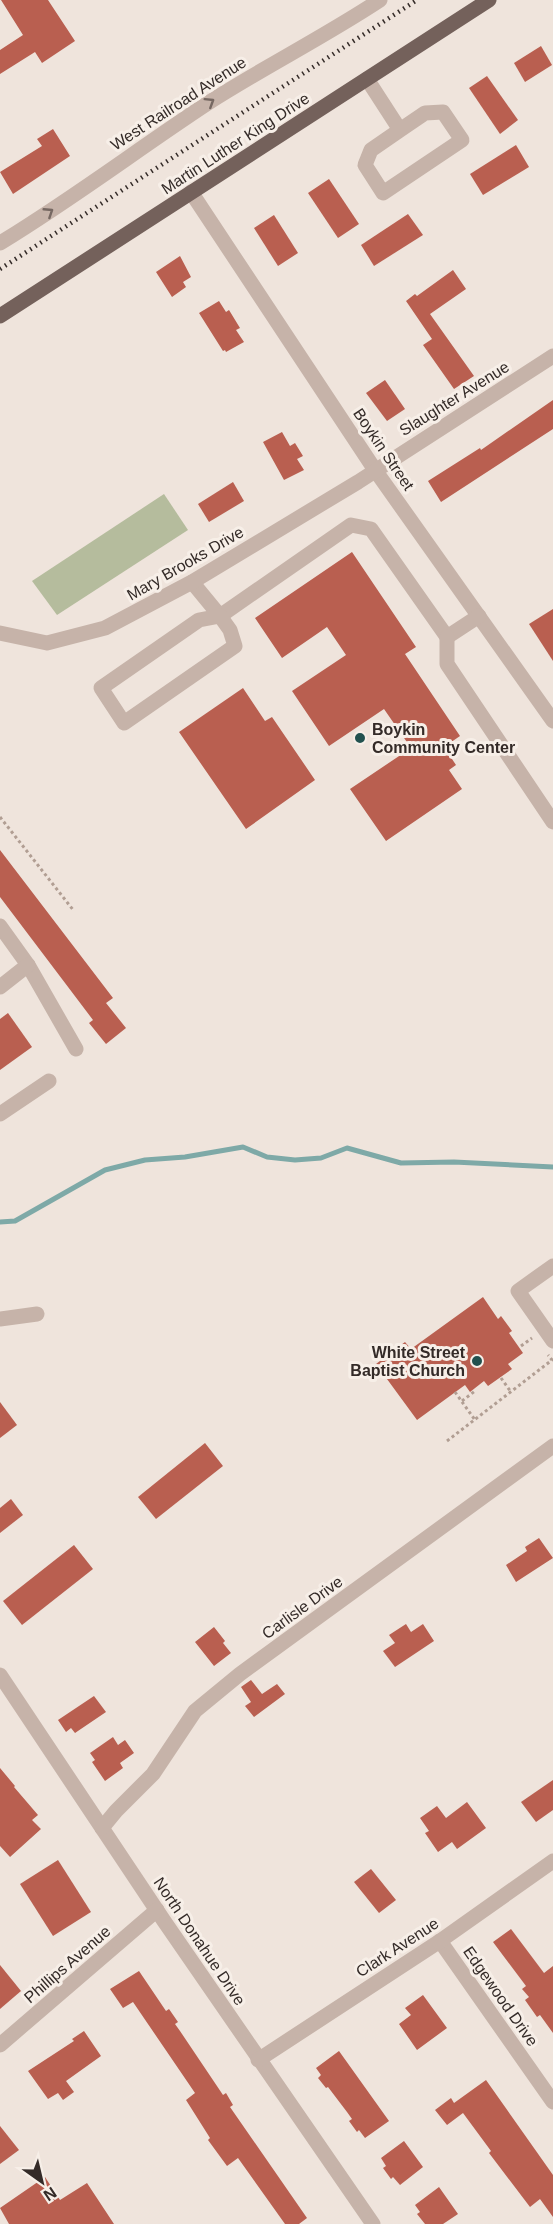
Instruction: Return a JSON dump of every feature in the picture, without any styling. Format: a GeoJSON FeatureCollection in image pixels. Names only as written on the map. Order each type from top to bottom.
{"type":"FeatureCollection","features":[{"type":"Feature","properties":{"kind":"main road","name":"Martin Luther King Drive"},"geometry":{"type":"LineString","coordinates":[[0,316],[489,0]]}},
{"type":"Feature","properties":{"kind":"street","name":"West Railroad Avenue"},"geometry":{"type":"LineString","coordinates":[[0,243],[211,102],[380,0]]}},
{"type":"Feature","properties":{"kind":"street"},"geometry":{"type":"LineString","coordinates":[[367,79],[400,130]]}},
{"type":"Feature","properties":{"kind":"street"},"geometry":{"type":"LineString","coordinates":[[443,112],[462,140],[383,193],[365,165],[371,150],[400,130],[425,113],[443,112]]}},
{"type":"Feature","properties":{"kind":"street","name":"Boykin Street"},"geometry":{"type":"LineString","coordinates":[[191,192],[375,470],[552,718]]}},
{"type":"Feature","properties":{"kind":"street","name":"Slaughter Avenue"},"geometry":{"type":"LineString","coordinates":[[375,470],[553,357]]}},
{"type":"Feature","properties":{"kind":"street","name":"Mary Brooks Drive"},"geometry":{"type":"LineString","coordinates":[[0,633],[47,642],[105,628],[192,582],[375,470]]}},
{"type":"Feature","properties":{"kind":"street"},"geometry":{"type":"LineString","coordinates":[[192,582],[220,616],[230,630],[235,646],[124,723],[101,688],[199,620],[220,616],[351,525],[371,529],[447,637],[447,664],[553,822]]}},
{"type":"Feature","properties":{"kind":"street"},"geometry":{"type":"LineString","coordinates":[[447,637],[479,616]]}},
{"type":"Feature","properties":{"kind":"street"},"geometry":{"type":"LineString","coordinates":[[0,926],[28,965],[76,1049]]}},
{"type":"Feature","properties":{"kind":"street"},"geometry":{"type":"LineString","coordinates":[[0,987],[28,965]]}},
{"type":"Feature","properties":{"kind":"street"},"geometry":{"type":"LineString","coordinates":[[0,1114],[49,1081]]}},
{"type":"Feature","properties":{"kind":"street"},"geometry":{"type":"LineString","coordinates":[[550,1347],[518,1291],[553,1266]]}},
{"type":"Feature","properties":{"kind":"street"},"geometry":{"type":"LineString","coordinates":[[0,1319],[37,1314]]}},
{"type":"Feature","properties":{"kind":"street","name":"Carlisle Drive"},"geometry":{"type":"LineString","coordinates":[[102,1828],[153,1774],[195,1711],[240,1674],[553,1446]]}},
{"type":"Feature","properties":{"kind":"street","name":"North Donahue Drive"},"geometry":{"type":"LineString","coordinates":[[0,1675],[258,2060],[373,2224]]}},
{"type":"Feature","properties":{"kind":"street","name":"Clark Avenue"},"geometry":{"type":"LineString","coordinates":[[258,2060],[440,1941],[553,1861]]}},
{"type":"Feature","properties":{"kind":"street","name":"Phillips Avenue"},"geometry":{"type":"LineString","coordinates":[[0,2045],[157,1910]]}},
{"type":"Feature","properties":{"kind":"street","name":"Edgewood Drive"},"geometry":{"type":"LineString","coordinates":[[440,1941],[553,2102]]}},
{"type":"Feature","properties":{"kind":"path"},"geometry":{"type":"LineString","coordinates":[[0,817],[74,911]]}},
{"type":"Feature","properties":{"kind":"path"},"geometry":{"type":"LineString","coordinates":[[521,1346],[534,1336]]}},
{"type":"Feature","properties":{"kind":"path"},"geometry":{"type":"LineString","coordinates":[[447,1442],[552,1360],[550,1347]]}},
{"type":"Feature","properties":{"kind":"path"},"geometry":{"type":"LineString","coordinates":[[501,1378],[511,1392]]}},
{"type":"Feature","properties":{"kind":"path"},"geometry":{"type":"LineString","coordinates":[[461,1401],[475,1391]]}},
{"type":"Feature","properties":{"kind":"path"},"geometry":{"type":"LineString","coordinates":[[455,1392],[475,1420]]}},
{"type":"Feature","properties":{"kind":"green space"},"geometry":{"type":"Polygon","coordinates":[[[164,494],[188,530],[57,615],[32,581],[164,494]]]}},
{"type":"Feature","properties":{"kind":"building"},"geometry":{"type":"Polygon","coordinates":[[[1,0],[48,0],[75,41],[42,63],[35,52],[0,74],[0,50],[23,35],[1,0]]]}},
{"type":"Feature","properties":{"kind":"building"},"geometry":{"type":"Polygon","coordinates":[[[541,46],[552,65],[525,82],[514,63],[541,46]]]}},
{"type":"Feature","properties":{"kind":"building"},"geometry":{"type":"Polygon","coordinates":[[[487,76],[518,120],[500,134],[469,88],[487,76]]]}},
{"type":"Feature","properties":{"kind":"building"},"geometry":{"type":"Polygon","coordinates":[[[53,129],[70,156],[13,194],[0,172],[42,146],[37,139],[53,129]]]}},
{"type":"Feature","properties":{"kind":"building"},"geometry":{"type":"Polygon","coordinates":[[[516,145],[529,167],[483,195],[470,174],[516,145]]]}},
{"type":"Feature","properties":{"kind":"building"},"geometry":{"type":"Polygon","coordinates":[[[329,179],[359,224],[338,238],[308,193],[329,179]]]}},
{"type":"Feature","properties":{"kind":"building"},"geometry":{"type":"Polygon","coordinates":[[[408,214],[423,235],[374,266],[361,245],[408,214]]]}},
{"type":"Feature","properties":{"kind":"building"},"geometry":{"type":"Polygon","coordinates":[[[274,215],[298,253],[278,266],[254,228],[274,215]]]}},
{"type":"Feature","properties":{"kind":"building"},"geometry":{"type":"Polygon","coordinates":[[[180,256],[191,277],[183,282],[186,287],[172,297],[156,272],[180,256]]]}},
{"type":"Feature","properties":{"kind":"building"},"geometry":{"type":"Polygon","coordinates":[[[453,270],[466,289],[430,314],[474,376],[454,389],[423,345],[432,339],[406,301],[415,294],[417,296],[453,270]]]}},
{"type":"Feature","properties":{"kind":"building"},"geometry":{"type":"Polygon","coordinates":[[[219,301],[226,312],[229,310],[240,328],[236,330],[244,342],[226,352],[223,351],[199,313],[219,301]]]}},
{"type":"Feature","properties":{"kind":"building"},"geometry":{"type":"Polygon","coordinates":[[[385,380],[405,409],[387,421],[366,393],[385,380]]]}},
{"type":"Feature","properties":{"kind":"building"},"geometry":{"type":"Polygon","coordinates":[[[553,400],[553,429],[441,502],[428,481],[480,448],[481,450],[553,400]]]}},
{"type":"Feature","properties":{"kind":"building"},"geometry":{"type":"Polygon","coordinates":[[[282,432],[290,446],[295,443],[303,456],[297,459],[304,470],[284,480],[263,442],[282,432]]]}},
{"type":"Feature","properties":{"kind":"building"},"geometry":{"type":"Polygon","coordinates":[[[233,482],[244,501],[209,522],[198,504],[233,482]]]}},
{"type":"Feature","properties":{"kind":"building"},"geometry":{"type":"Polygon","coordinates":[[[352,552],[416,647],[405,654],[460,736],[444,747],[456,765],[449,770],[462,789],[386,841],[350,789],[411,748],[384,709],[329,746],[292,691],[346,655],[327,627],[282,658],[255,618],[352,552]]]}},
{"type":"Feature","properties":{"kind":"building"},"geometry":{"type":"Polygon","coordinates":[[[553,609],[553,661],[529,624],[553,609]]]}},
{"type":"Feature","properties":{"kind":"building"},"geometry":{"type":"Polygon","coordinates":[[[243,688],[265,721],[272,717],[315,780],[246,829],[179,732],[243,688]]]}},
{"type":"Feature","properties":{"kind":"building"},"geometry":{"type":"Polygon","coordinates":[[[0,850],[113,998],[106,1003],[126,1028],[106,1044],[89,1023],[93,1020],[0,897],[0,850]]]}},
{"type":"Feature","properties":{"kind":"building"},"geometry":{"type":"Polygon","coordinates":[[[8,1013],[32,1047],[0,1070],[0,1019],[8,1013]]]}},
{"type":"Feature","properties":{"kind":"building","name":"White Street Baptist Church"},"geometry":{"type":"Polygon","coordinates":[[[483,1297],[498,1319],[501,1316],[512,1331],[509,1333],[523,1353],[508,1364],[512,1369],[488,1386],[484,1381],[470,1392],[465,1385],[417,1420],[376,1364],[405,1342],[411,1349],[483,1297]]]}},
{"type":"Feature","properties":{"kind":"building"},"geometry":{"type":"Polygon","coordinates":[[[0,1402],[17,1425],[0,1438],[0,1402]]]}},
{"type":"Feature","properties":{"kind":"building"},"geometry":{"type":"Polygon","coordinates":[[[205,1443],[223,1466],[156,1519],[138,1497],[205,1443]]]}},
{"type":"Feature","properties":{"kind":"building"},"geometry":{"type":"Polygon","coordinates":[[[11,1499],[23,1515],[0,1533],[0,1508],[11,1499]]]}},
{"type":"Feature","properties":{"kind":"building"},"geometry":{"type":"Polygon","coordinates":[[[539,1538],[553,1558],[516,1582],[506,1565],[527,1551],[525,1547],[539,1538]]]}},
{"type":"Feature","properties":{"kind":"building"},"geometry":{"type":"Polygon","coordinates":[[[74,1545],[93,1569],[22,1625],[3,1601],[74,1545]]]}},
{"type":"Feature","properties":{"kind":"building"},"geometry":{"type":"Polygon","coordinates":[[[406,1624],[411,1632],[423,1624],[434,1641],[395,1667],[383,1651],[395,1643],[389,1635],[406,1624]]]}},
{"type":"Feature","properties":{"kind":"building"},"geometry":{"type":"Polygon","coordinates":[[[214,1627],[231,1653],[214,1666],[195,1642],[214,1627]]]}},
{"type":"Feature","properties":{"kind":"building"},"geometry":{"type":"Polygon","coordinates":[[[251,1680],[262,1694],[277,1684],[285,1694],[254,1717],[245,1706],[251,1702],[241,1687],[251,1680]]]}},
{"type":"Feature","properties":{"kind":"building"},"geometry":{"type":"Polygon","coordinates":[[[94,1696],[106,1712],[75,1733],[71,1728],[66,1732],[58,1720],[94,1696]]]}},
{"type":"Feature","properties":{"kind":"building"},"geometry":{"type":"Polygon","coordinates":[[[113,1737],[118,1745],[125,1740],[134,1753],[120,1763],[123,1768],[105,1781],[92,1762],[95,1760],[90,1753],[113,1737]]]}},
{"type":"Feature","properties":{"kind":"building"},"geometry":{"type":"Polygon","coordinates":[[[0,1768],[38,1815],[32,1820],[41,1829],[10,1857],[0,1846],[0,1768]]]}},
{"type":"Feature","properties":{"kind":"building"},"geometry":{"type":"Polygon","coordinates":[[[553,1780],[553,1810],[536,1822],[521,1802],[553,1780]]]}},
{"type":"Feature","properties":{"kind":"building"},"geometry":{"type":"Polygon","coordinates":[[[467,1802],[486,1828],[457,1849],[452,1842],[438,1852],[425,1833],[429,1831],[420,1818],[437,1806],[446,1818],[467,1802]]]}},
{"type":"Feature","properties":{"kind":"building"},"geometry":{"type":"Polygon","coordinates":[[[58,1860],[91,1912],[53,1936],[20,1884],[58,1860]]]}},
{"type":"Feature","properties":{"kind":"building"},"geometry":{"type":"Polygon","coordinates":[[[371,1869],[396,1900],[379,1913],[354,1882],[371,1869]]]}},
{"type":"Feature","properties":{"kind":"building"},"geometry":{"type":"Polygon","coordinates":[[[511,1929],[544,1973],[553,1966],[553,2033],[540,2015],[537,2017],[525,2000],[529,1997],[522,1989],[526,1986],[493,1942],[511,1929]]]}},
{"type":"Feature","properties":{"kind":"building"},"geometry":{"type":"Polygon","coordinates":[[[0,1965],[21,1991],[0,2009],[0,1965]]]}},
{"type":"Feature","properties":{"kind":"building"},"geometry":{"type":"Polygon","coordinates":[[[139,1971],[166,2011],[169,2009],[178,2022],[175,2024],[223,2095],[226,2093],[233,2105],[230,2107],[307,2218],[299,2224],[285,2224],[238,2158],[227,2166],[208,2140],[210,2138],[186,2100],[195,2093],[133,2002],[123,2008],[110,1989],[139,1971]]]}},
{"type":"Feature","properties":{"kind":"building"},"geometry":{"type":"Polygon","coordinates":[[[423,1995],[447,2028],[417,2050],[399,2024],[411,2015],[405,2008],[423,1995]]]}},
{"type":"Feature","properties":{"kind":"building"},"geometry":{"type":"Polygon","coordinates":[[[84,2031],[101,2056],[66,2081],[74,2092],[63,2100],[58,2093],[48,2099],[28,2071],[74,2041],[72,2039],[84,2031]]]}},
{"type":"Feature","properties":{"kind":"building"},"geometry":{"type":"Polygon","coordinates":[[[339,2051],[389,2121],[365,2138],[359,2130],[357,2132],[349,2121],[352,2119],[347,2112],[318,2078],[321,2075],[316,2068],[339,2051]]]}},
{"type":"Feature","properties":{"kind":"building"},"geometry":{"type":"Polygon","coordinates":[[[486,2080],[553,2175],[553,2217],[540,2199],[530,2207],[489,2153],[491,2151],[463,2113],[447,2125],[435,2110],[451,2098],[454,2103],[486,2080]]]}},
{"type":"Feature","properties":{"kind":"building"},"geometry":{"type":"Polygon","coordinates":[[[0,2126],[19,2150],[0,2164],[0,2126]]]}},
{"type":"Feature","properties":{"kind":"building"},"geometry":{"type":"Polygon","coordinates":[[[404,2141],[423,2167],[400,2185],[393,2177],[391,2179],[383,2168],[386,2166],[381,2158],[404,2141]]]}},
{"type":"Feature","properties":{"kind":"building"},"geometry":{"type":"Polygon","coordinates":[[[45,2177],[60,2200],[87,2183],[114,2224],[9,2224],[0,2208],[45,2177]]]}},
{"type":"Feature","properties":{"kind":"building"},"geometry":{"type":"Polygon","coordinates":[[[439,2187],[458,2214],[443,2224],[425,2224],[417,2214],[420,2212],[415,2205],[439,2187]]]}},
{"type":"Feature","properties":{"kind":"waterway"},"geometry":{"type":"LineString","coordinates":[[0,1222],[15,1221],[105,1170],[145,1160],[185,1157],[243,1147],[267,1157],[295,1160],[321,1158],[347,1148],[401,1163],[454,1162],[553,1167]]}},
{"type":"Feature","properties":{"kind":"railway"},"geometry":{"type":"LineString","coordinates":[[0,269],[417,0]]}},
{"type":"Feature","properties":{"kind":"place","name":"Boykin Community Center"},"geometry":{"type":"Point","coordinates":[360,738]}},
{"type":"Feature","properties":{"kind":"place","name":"White Street Baptist Church"},"geometry":{"type":"Point","coordinates":[477,1361]}}]}
